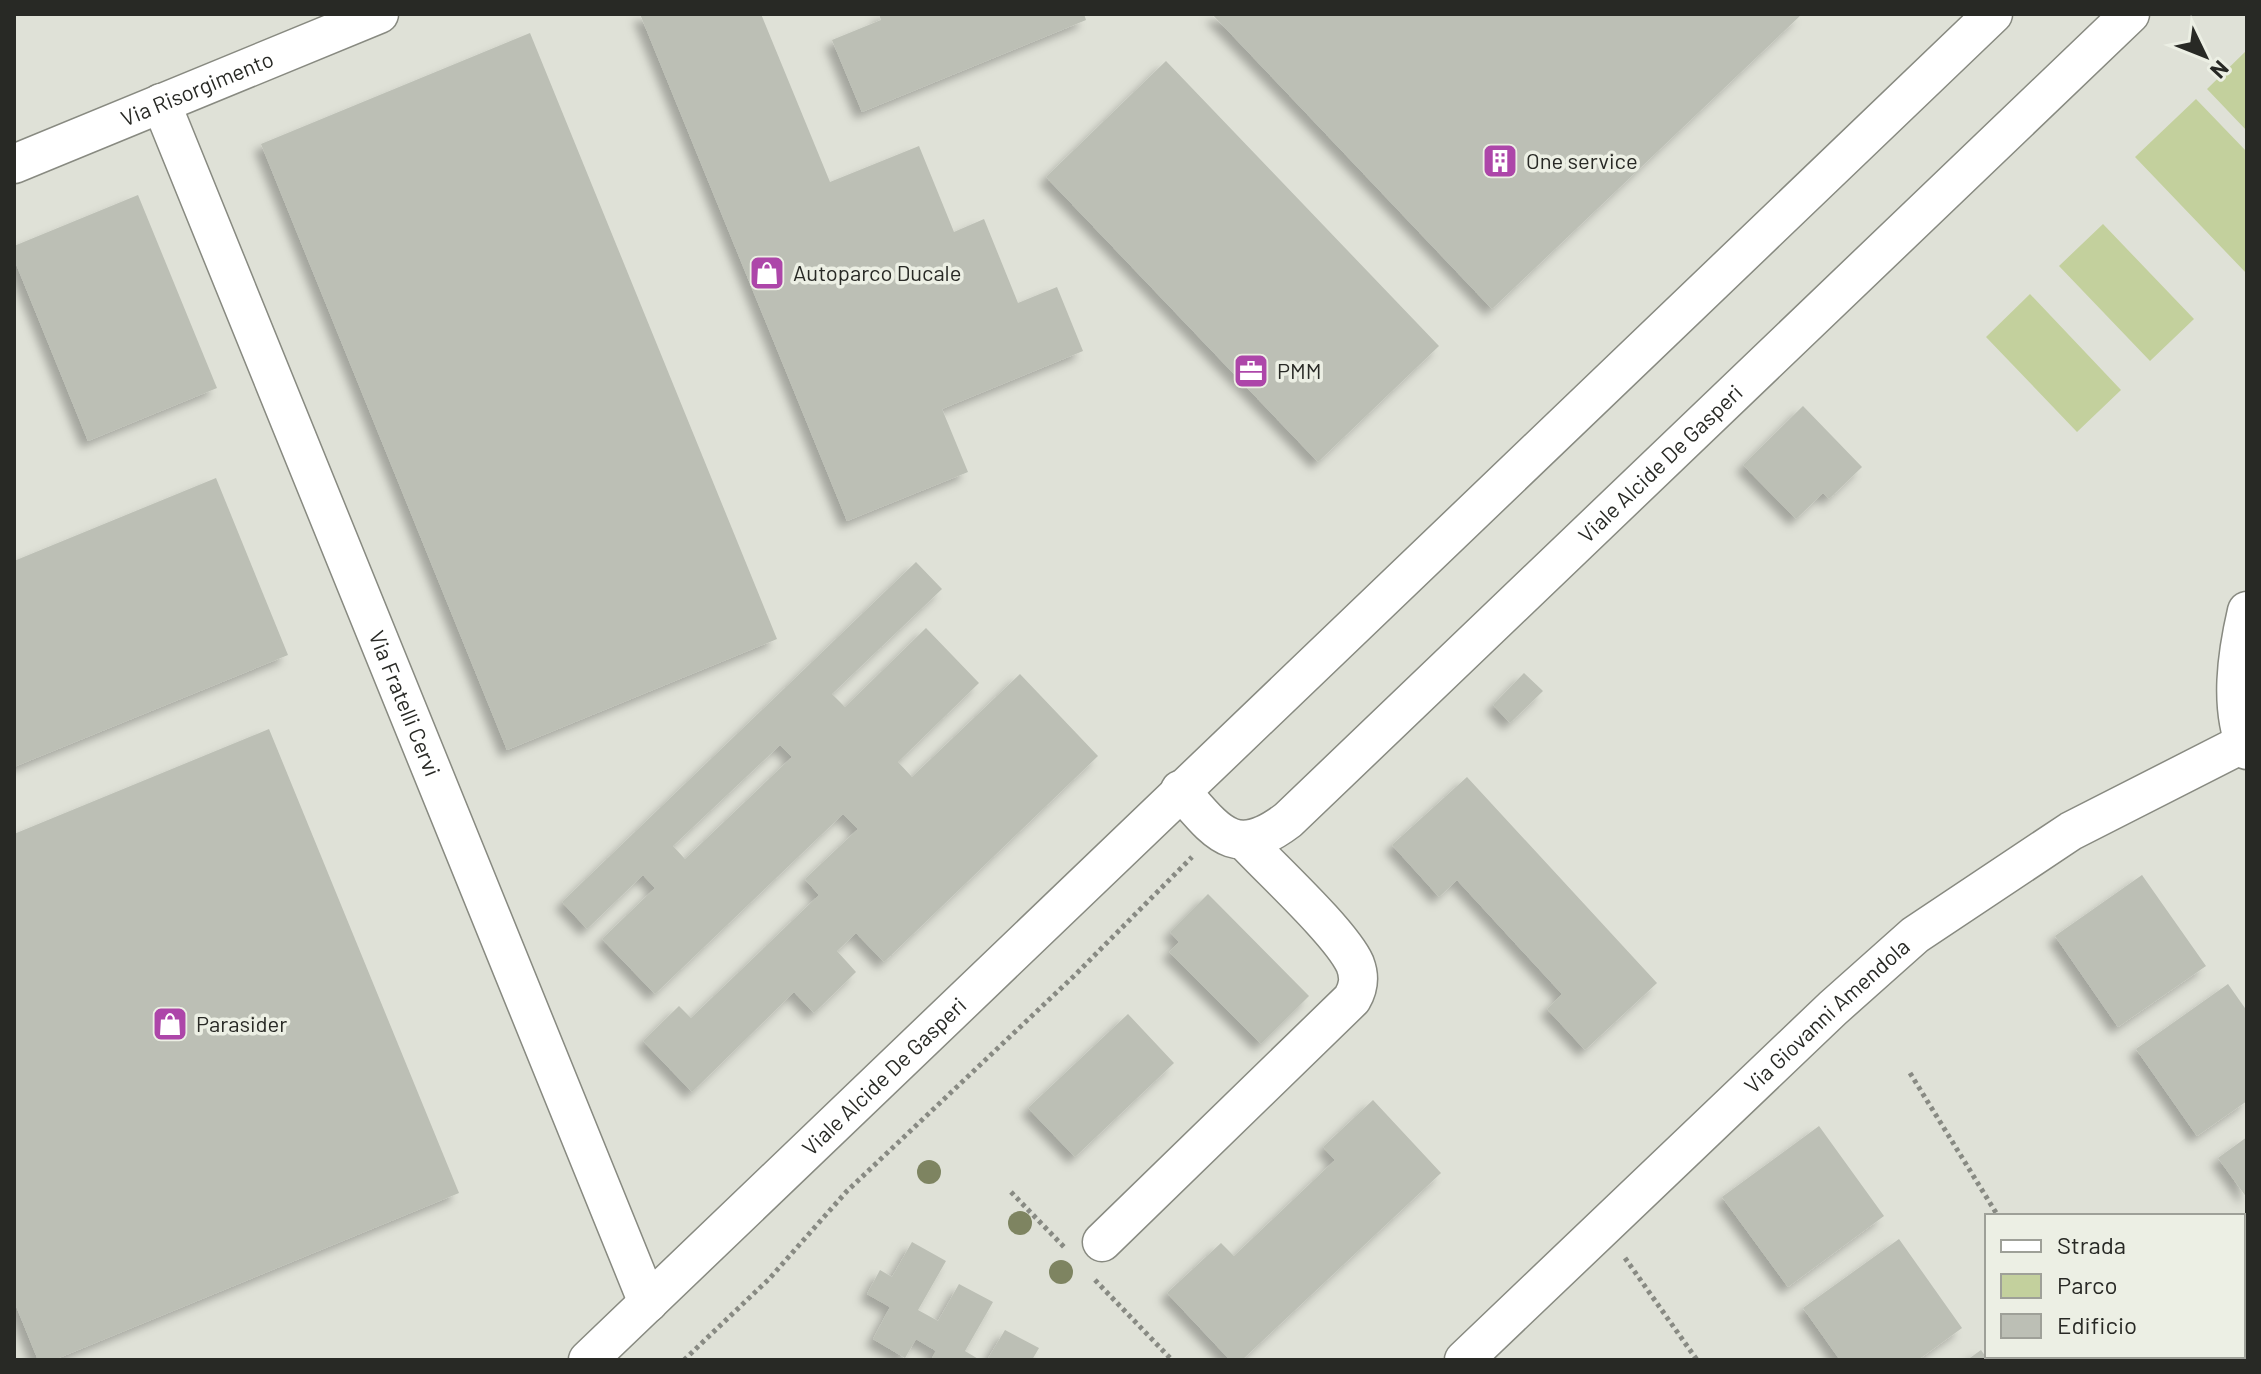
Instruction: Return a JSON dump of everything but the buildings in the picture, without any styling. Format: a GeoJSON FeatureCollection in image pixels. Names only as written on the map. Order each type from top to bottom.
{"type":"FeatureCollection","features":[{"type":"Feature","properties":{"kind":"street","name":"Via Risorgimento"},"geometry":{"type":"LineString","coordinates":[[14,164],[379,14]]}},
{"type":"Feature","properties":{"kind":"street","name":"Viale Alcide De Gasperi"},"geometry":{"type":"LineString","coordinates":[[588,1360],[1993,14]]}},
{"type":"Feature","properties":{"kind":"street","name":"Viale Alcide De Gasperi"},"geometry":{"type":"LineString","coordinates":[[1246,842],[1271,833],[1288,820],[2130,14]]}},
{"type":"Feature","properties":{"kind":"street","name":"Via Fratelli Cervi"},"geometry":{"type":"LineString","coordinates":[[161,103],[648,1303]]}},
{"type":"Feature","properties":{"kind":"street"},"geometry":{"type":"LineString","coordinates":[[2246,747],[2236,693],[2239,643],[2247,611]]}},
{"type":"Feature","properties":{"kind":"street","name":"Via Giovanni Amendola"},"geometry":{"type":"LineString","coordinates":[[1464,1360],[1812,1028],[1915,935],[2071,831],[2246,747]]}},
{"type":"Feature","properties":{"kind":"street"},"geometry":{"type":"LineString","coordinates":[[1102,1242],[1352,999],[1358,988],[1359,977],[1349,953],[1246,842],[1218,834],[1180,790]]}},
{"type":"Feature","properties":{"kind":"path"},"geometry":{"type":"LineString","coordinates":[[1910,1073],[1997,1214]]}},
{"type":"Feature","properties":{"kind":"path"},"geometry":{"type":"LineString","coordinates":[[1620,1250],[1697,1360]]}},
{"type":"Feature","properties":{"kind":"green space"},"geometry":{"type":"Polygon","coordinates":[[[2247,50],[2247,131],[2207,89],[2247,50]]]}},
{"type":"Feature","properties":{"kind":"green space"},"geometry":{"type":"Polygon","coordinates":[[[2196,99],[2247,152],[2247,274],[2135,157],[2196,99]]]}},
{"type":"Feature","properties":{"kind":"green space"},"geometry":{"type":"Polygon","coordinates":[[[2103,224],[2194,319],[2150,361],[2059,266],[2103,224]]]}},
{"type":"Feature","properties":{"kind":"green space"},"geometry":{"type":"Polygon","coordinates":[[[2030,294],[2121,390],[2077,432],[1986,337],[2030,294]]]}},
{"type":"Feature","properties":{"kind":"place","name":"One service"},"geometry":{"type":"Point","coordinates":[1500,161]}},
{"type":"Feature","properties":{"kind":"place","name":"Autoparco Ducale"},"geometry":{"type":"Point","coordinates":[767,273]}},
{"type":"Feature","properties":{"kind":"place","name":"PMM"},"geometry":{"type":"Point","coordinates":[1251,371]}},
{"type":"Feature","properties":{"kind":"place","name":"Parasider"},"geometry":{"type":"Point","coordinates":[170,1024]}}]}
